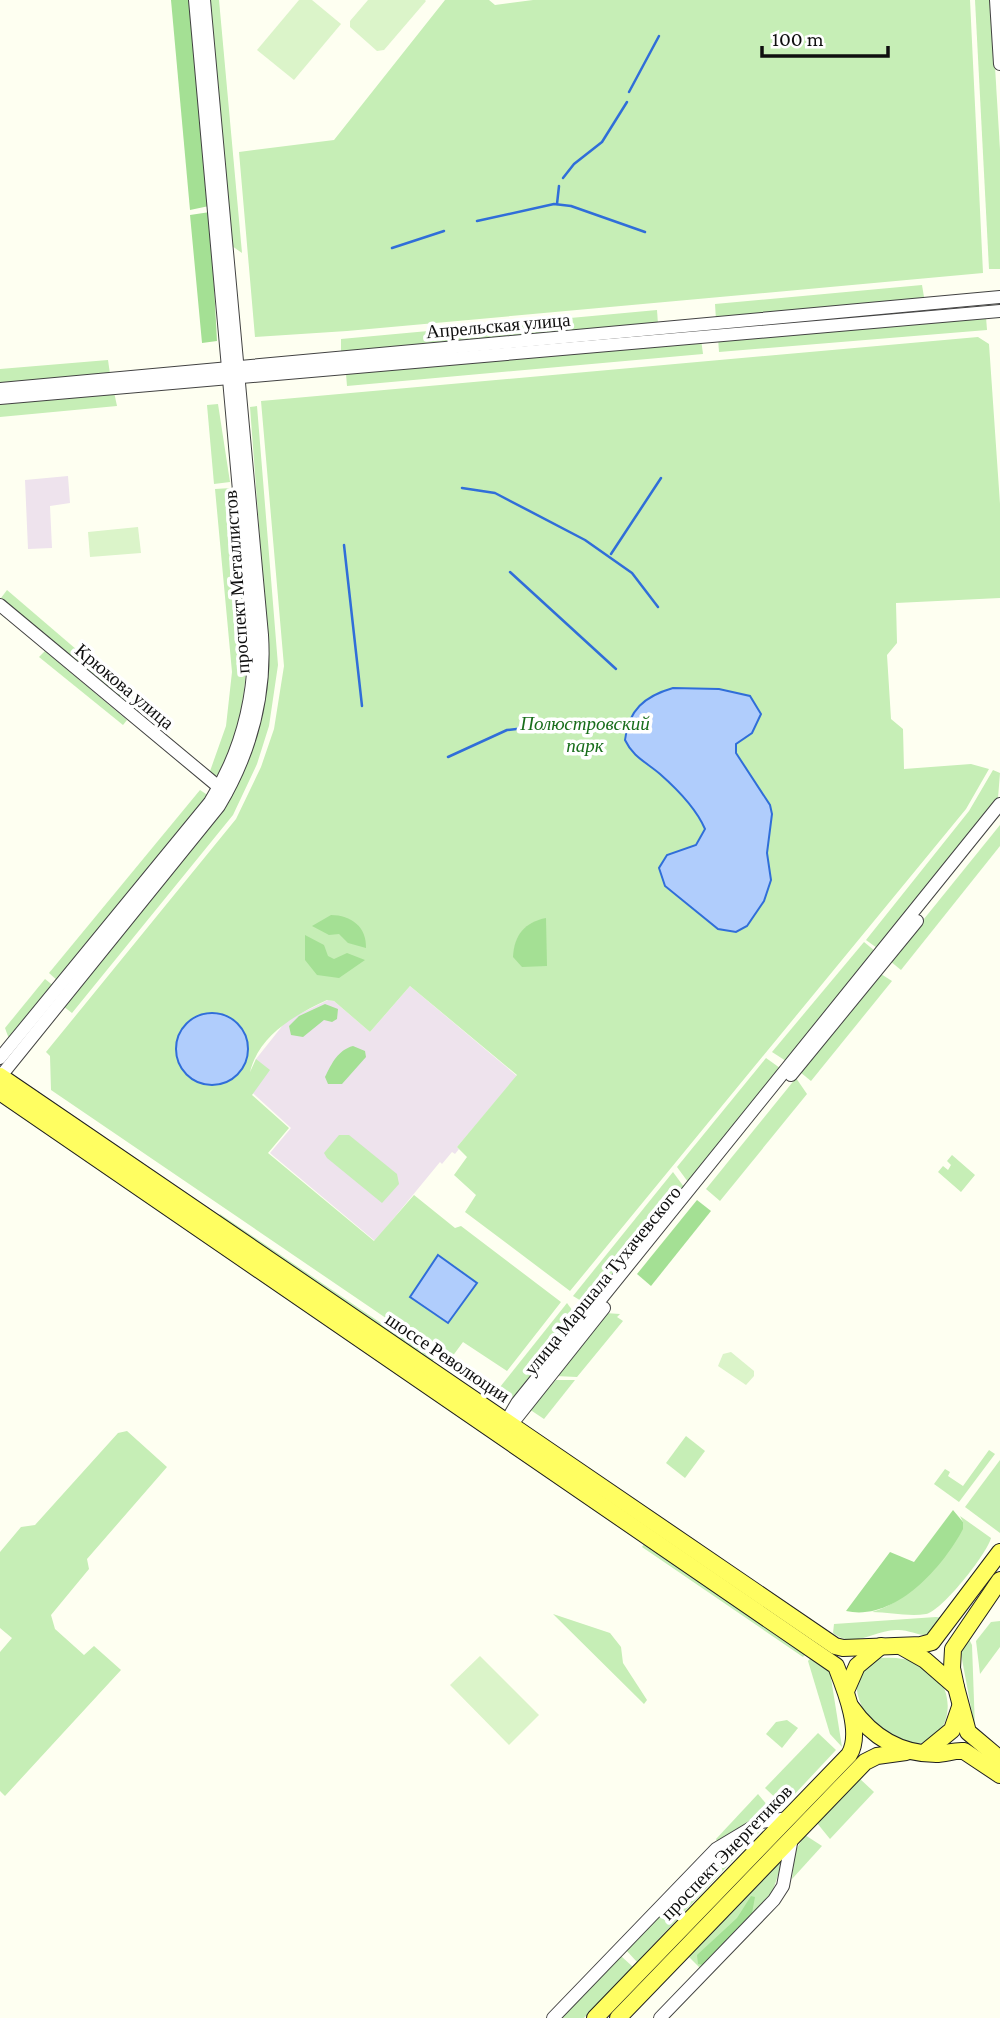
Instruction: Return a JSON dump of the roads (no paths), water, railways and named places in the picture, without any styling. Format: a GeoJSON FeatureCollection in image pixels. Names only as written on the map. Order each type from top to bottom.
{"type":"FeatureCollection","features":[{"type":"Feature","properties":{"kind":"main road","name":"шоссе Революции"},"geometry":{"type":"LineString","coordinates":[[0,1077],[506,1427],[832,1661],[846,1697],[866,1727],[906,1752]]}},
{"type":"Feature","properties":{"kind":"main road","name":"шоссе Революции"},"geometry":{"type":"LineString","coordinates":[[0,1092],[835,1646],[900,1646]]}},
{"type":"Feature","properties":{"kind":"main road"},"geometry":{"type":"LineString","coordinates":[[900,1646],[926,1644],[937,1637],[1000,1552]]}},
{"type":"Feature","properties":{"kind":"main road"},"geometry":{"type":"LineString","coordinates":[[1000,1580],[953,1649],[952,1668],[968,1732],[1000,1759]]}},
{"type":"Feature","properties":{"kind":"main road"},"geometry":{"type":"LineString","coordinates":[[846,1697],[857,1665],[881,1646]]}},
{"type":"Feature","properties":{"kind":"main road"},"geometry":{"type":"LineString","coordinates":[[900,1646],[925,1660],[956,1687]]}},
{"type":"Feature","properties":{"kind":"main road","name":"проспект Энергетиков"},"geometry":{"type":"LineString","coordinates":[[595,2018],[855,1746],[846,1697]]}},
{"type":"Feature","properties":{"kind":"main road"},"geometry":{"type":"LineString","coordinates":[[924,1752],[952,1730],[961,1704]]}},
{"type":"Feature","properties":{"kind":"main road"},"geometry":{"type":"LineString","coordinates":[[906,1752],[964,1751],[1000,1775]]}},
{"type":"Feature","properties":{"kind":"main road","name":"проспект Энергетиков"},"geometry":{"type":"LineString","coordinates":[[618,2018],[864,1762],[877,1756],[906,1752]]}},
{"type":"Feature","properties":{"kind":"street","name":"проспект Металлистов"},"geometry":{"type":"LineString","coordinates":[[195,0],[233,373]]}},
{"type":"Feature","properties":{"kind":"street","name":"проспект Металлистов"},"geometry":{"type":"LineString","coordinates":[[0,1077],[208,821],[223,791],[242,730],[253,682],[254,659],[204,0]]}},
{"type":"Feature","properties":{"kind":"street"},"geometry":{"type":"LineString","coordinates":[[996,0],[1000,64]]}},
{"type":"Feature","properties":{"kind":"street","name":"Апрельская улица"},"geometry":{"type":"LineString","coordinates":[[0,398],[1000,297]]}},
{"type":"Feature","properties":{"kind":"street","name":"Апрельская улица"},"geometry":{"type":"LineString","coordinates":[[0,389],[233,373],[1000,311]]}},
{"type":"Feature","properties":{"kind":"street","name":"Крюкова улица"},"geometry":{"type":"LineString","coordinates":[[0,605],[223,791]]}},
{"type":"Feature","properties":{"kind":"street","name":"проспект Металлистов"},"geometry":{"type":"LineString","coordinates":[[0,1058],[223,791]]}},
{"type":"Feature","properties":{"kind":"street","name":"улица Маршала Тухачевского"},"geometry":{"type":"LineString","coordinates":[[506,1427],[1000,804]]}},
{"type":"Feature","properties":{"kind":"street","name":"улица Маршала Тухачевского"},"geometry":{"type":"LineString","coordinates":[[506,1427],[1000,817]]}},
{"type":"Feature","properties":{"kind":"street"},"geometry":{"type":"LineString","coordinates":[[553,2018],[716,1849],[761,1822],[788,1818]]}},
{"type":"Feature","properties":{"kind":"street"},"geometry":{"type":"LineString","coordinates":[[660,2018],[774,1900],[783,1886],[792,1838]]}},
{"type":"Feature","properties":{"kind":"water"},"geometry":{"type":"Polygon","coordinates":[[[673,688],[719,689],[750,696],[761,714],[752,733],[736,744],[736,753],[770,805],[772,814],[767,853],[771,880],[764,901],[747,926],[736,932],[718,929],[665,886],[659,868],[667,855],[696,845],[705,829],[686,799],[636,755],[625,740],[634,712],[654,695],[673,688]]]}},
{"type":"Feature","properties":{"kind":"water"},"geometry":{"type":"Polygon","coordinates":[[[212,1013],[226,1016],[238,1023],[245,1035],[248,1049],[245,1063],[238,1075],[226,1082],[212,1085],[198,1082],[186,1075],[179,1063],[176,1049],[179,1035],[186,1023],[198,1016],[212,1013]]]}},
{"type":"Feature","properties":{"kind":"water"},"geometry":{"type":"Polygon","coordinates":[[[438,1255],[477,1283],[448,1323],[410,1297],[438,1255]]]}},
{"type":"Feature","properties":{"kind":"waterway"},"geometry":{"type":"LineString","coordinates":[[629,92],[659,36]]}},
{"type":"Feature","properties":{"kind":"waterway"},"geometry":{"type":"LineString","coordinates":[[563,178],[574,164],[602,142],[627,102]]}},
{"type":"Feature","properties":{"kind":"waterway"},"geometry":{"type":"LineString","coordinates":[[557,204],[559,186]]}},
{"type":"Feature","properties":{"kind":"waterway"},"geometry":{"type":"LineString","coordinates":[[477,221],[554,204],[571,206],[645,232]]}},
{"type":"Feature","properties":{"kind":"waterway"},"geometry":{"type":"LineString","coordinates":[[392,248],[444,231]]}},
{"type":"Feature","properties":{"kind":"waterway"},"geometry":{"type":"LineString","coordinates":[[611,554],[661,478]]}},
{"type":"Feature","properties":{"kind":"waterway"},"geometry":{"type":"LineString","coordinates":[[462,488],[495,493],[585,540],[632,573],[658,607]]}},
{"type":"Feature","properties":{"kind":"waterway"},"geometry":{"type":"LineString","coordinates":[[344,545],[362,706]]}},
{"type":"Feature","properties":{"kind":"waterway"},"geometry":{"type":"LineString","coordinates":[[510,572],[616,669]]}},
{"type":"Feature","properties":{"kind":"waterway"},"geometry":{"type":"LineString","coordinates":[[448,757],[507,730],[525,728]]}},
{"type":"Feature","properties":{"kind":"waterway"},"geometry":{"type":"LineString","coordinates":[[543,729],[587,731]]}},
{"type":"Feature","properties":{"kind":"park label","name":"Полюстровский парк"},"geometry":{"type":"Point","coordinates":[585,734]}}]}
